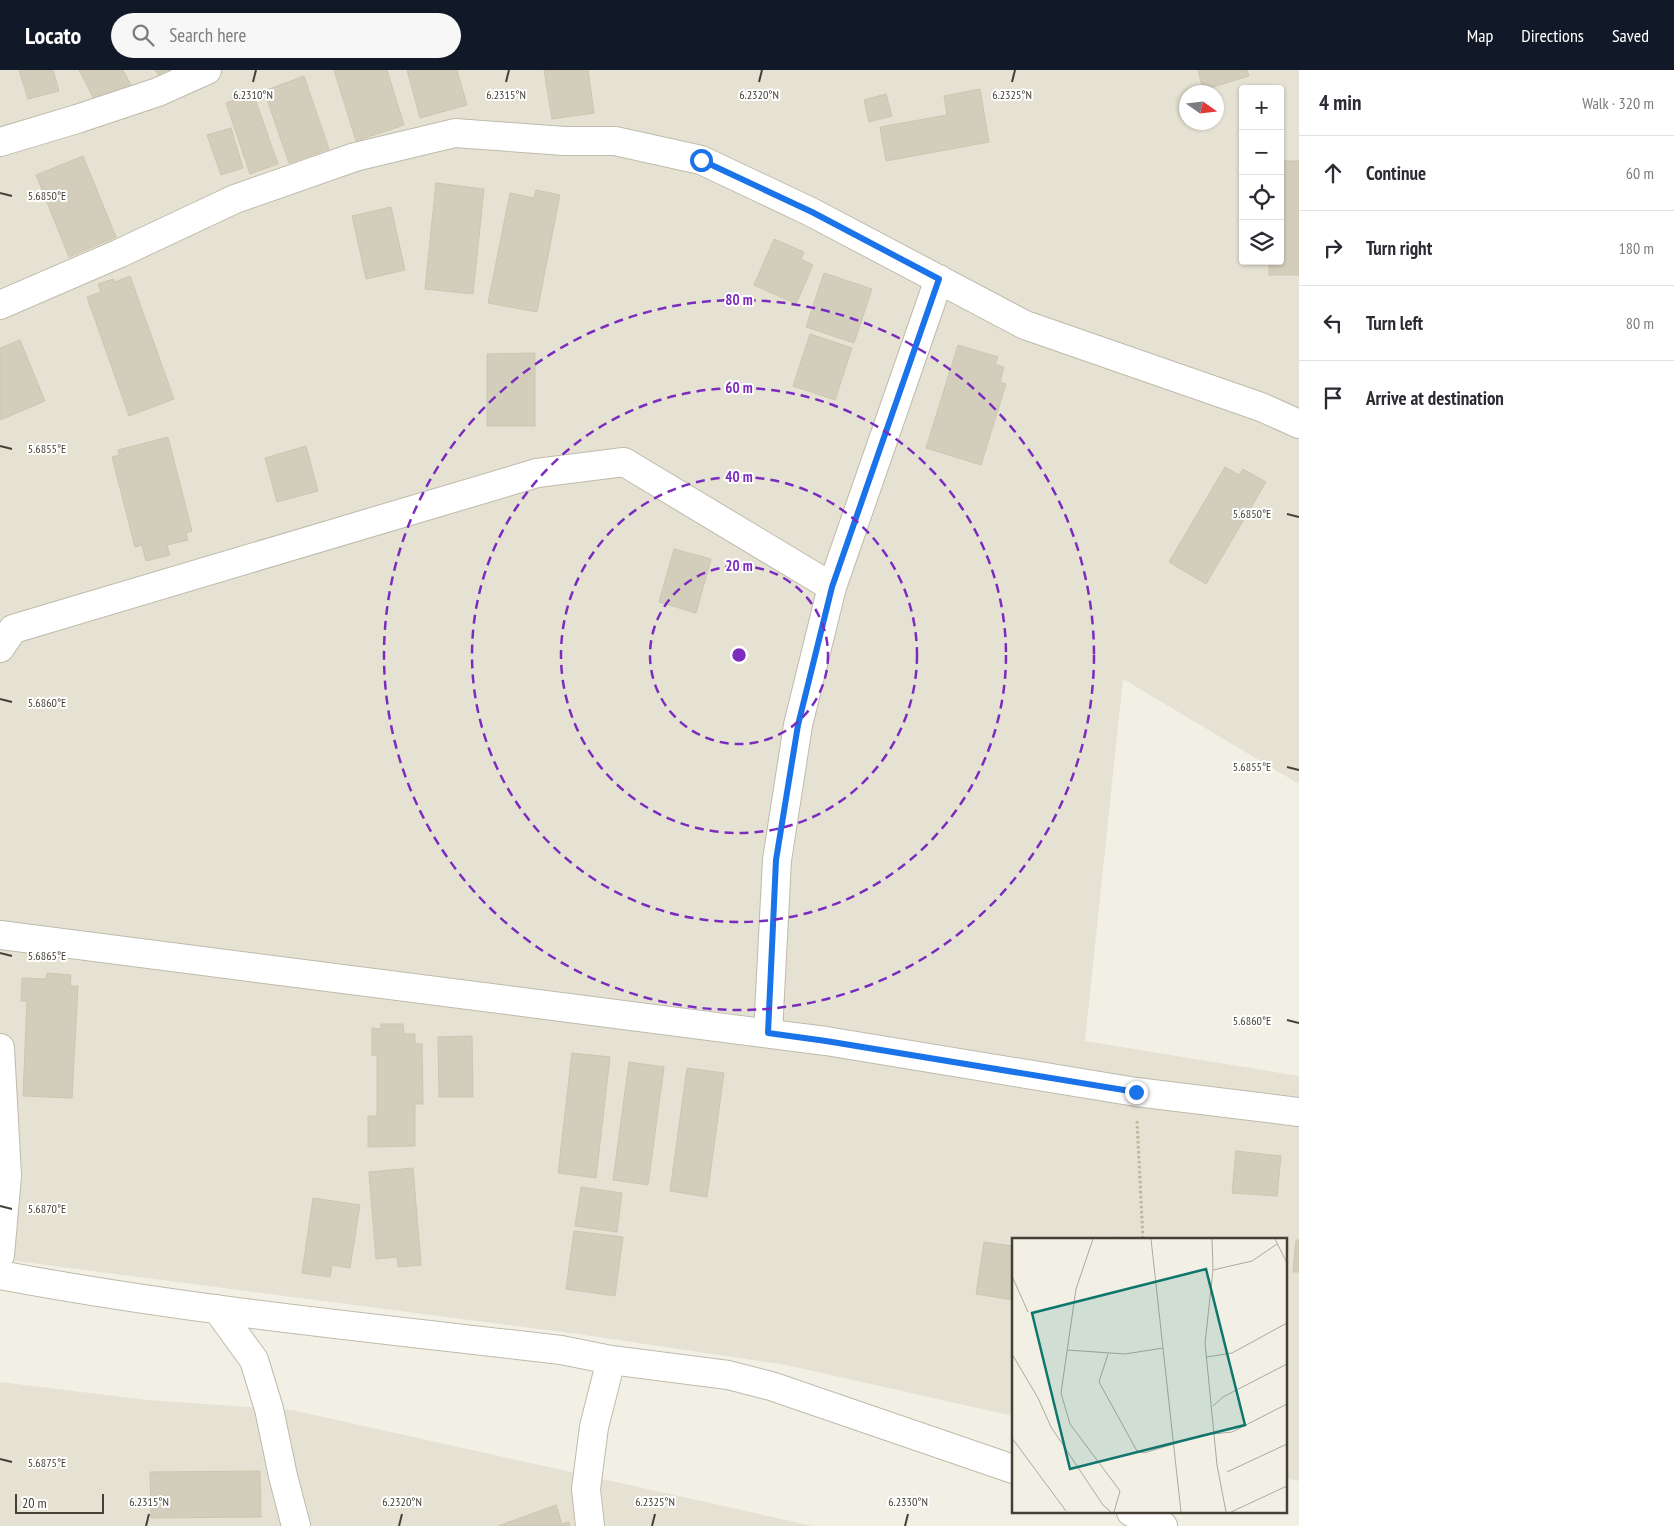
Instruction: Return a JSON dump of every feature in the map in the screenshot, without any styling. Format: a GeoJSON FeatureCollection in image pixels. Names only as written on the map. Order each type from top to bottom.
{"type":"FeatureCollection","features":[{"type":"Feature","properties":{"kind":"street"},"geometry":{"type":"LineString","coordinates":[[0,142],[158,92],[207,70]]}},
{"type":"Feature","properties":{"kind":"street"},"geometry":{"type":"LineString","coordinates":[[0,304],[118,254],[235,198],[356,157],[455,133],[564,141],[614,141],[701,160],[812,212],[1025,325],[1261,407],[1299,424]]}},
{"type":"Feature","properties":{"kind":"street"},"geometry":{"type":"LineString","coordinates":[[768,1033],[776,860],[798,725],[832,587],[939,279]]}},
{"type":"Feature","properties":{"kind":"street"},"geometry":{"type":"LineString","coordinates":[[0,648],[14,629],[537,473],[624,462],[832,587]]}},
{"type":"Feature","properties":{"kind":"street"},"geometry":{"type":"LineString","coordinates":[[0,935],[836,1042],[1136,1092],[1299,1112]]}},
{"type":"Feature","properties":{"kind":"street"},"geometry":{"type":"LineString","coordinates":[[0,1048],[7,1176],[0,1254]]}},
{"type":"Feature","properties":{"kind":"street"},"geometry":{"type":"LineString","coordinates":[[0,1275],[79,1290],[217,1309],[561,1350],[611,1360],[728,1375],[771,1386],[1012,1469]]}},
{"type":"Feature","properties":{"kind":"street"},"geometry":{"type":"LineString","coordinates":[[217,1309],[254,1360],[269,1409],[296,1526]]}},
{"type":"Feature","properties":{"kind":"street"},"geometry":{"type":"LineString","coordinates":[[590,1526],[586,1489],[594,1427],[611,1360]]}},
{"type":"Feature","properties":{"kind":"street"},"geometry":{"type":"LineString","coordinates":[[1136,1514],[1163,1526]]}},
{"type":"Feature","properties":{"kind":"path"},"geometry":{"type":"LineString","coordinates":[[1136,1092],[1143,1238]]}},
{"type":"Feature","properties":{"kind":"shaded area"},"geometry":{"type":"Polygon","coordinates":[[[0,70],[1299,70],[1299,784],[1123,679],[1085,1041],[1299,1076],[1299,1481],[1286,1478],[1286,1238],[1012,1238],[1012,1416],[786,1365],[578,1334],[0,1259],[0,70]]]}},
{"type":"Feature","properties":{"kind":"shaded area"},"geometry":{"type":"Polygon","coordinates":[[[0,1382],[147,1400],[292,1410],[813,1526],[0,1526],[0,1382]]]}},
{"type":"Feature","properties":{"kind":"building"},"geometry":{"type":"Polygon","coordinates":[[[19,70],[53,70],[59,91],[28,99],[19,70]]]}},
{"type":"Feature","properties":{"kind":"building"},"geometry":{"type":"Polygon","coordinates":[[[79,70],[123,70],[131,85],[96,103],[79,70]]]}},
{"type":"Feature","properties":{"kind":"building"},"geometry":{"type":"Polygon","coordinates":[[[155,70],[186,70],[164,84],[155,70]]]}},
{"type":"Feature","properties":{"kind":"building"},"geometry":{"type":"Polygon","coordinates":[[[334,70],[387,70],[404,125],[356,141],[334,70]]]}},
{"type":"Feature","properties":{"kind":"building"},"geometry":{"type":"Polygon","coordinates":[[[407,70],[457,70],[467,105],[420,118],[407,70]]]}},
{"type":"Feature","properties":{"kind":"building"},"geometry":{"type":"Polygon","coordinates":[[[544,70],[588,70],[594,113],[552,119],[544,70]]]}},
{"type":"Feature","properties":{"kind":"building"},"geometry":{"type":"Polygon","coordinates":[[[1198,70],[1247,70],[1249,76],[1219,85],[1202,85],[1198,70]]]}},
{"type":"Feature","properties":{"kind":"building"},"geometry":{"type":"Polygon","coordinates":[[[304,76],[329,149],[289,163],[264,91],[304,76]]]}},
{"type":"Feature","properties":{"kind":"building"},"geometry":{"type":"Polygon","coordinates":[[[980,89],[989,142],[886,161],[880,127],[947,115],[944,96],[980,89]]]}},
{"type":"Feature","properties":{"kind":"building"},"geometry":{"type":"Polygon","coordinates":[[[253,93],[278,164],[250,174],[226,103],[253,93]]]}},
{"type":"Feature","properties":{"kind":"building"},"geometry":{"type":"Polygon","coordinates":[[[886,94],[892,116],[869,122],[864,100],[886,94]]]}},
{"type":"Feature","properties":{"kind":"building"},"geometry":{"type":"Polygon","coordinates":[[[231,128],[243,168],[221,175],[207,135],[231,128]]]}},
{"type":"Feature","properties":{"kind":"building"},"geometry":{"type":"Polygon","coordinates":[[[83,156],[116,237],[69,257],[36,175],[83,156]]]}},
{"type":"Feature","properties":{"kind":"building"},"geometry":{"type":"Polygon","coordinates":[[[1284,161],[1299,161],[1299,275],[1269,275],[1269,265],[1284,265],[1284,161]]]}},
{"type":"Feature","properties":{"kind":"building"},"geometry":{"type":"Polygon","coordinates":[[[436,183],[484,189],[473,294],[425,289],[436,183]]]}},
{"type":"Feature","properties":{"kind":"building"},"geometry":{"type":"Polygon","coordinates":[[[536,190],[560,195],[537,312],[488,303],[510,193],[534,198],[536,190]]]}},
{"type":"Feature","properties":{"kind":"building"},"geometry":{"type":"Polygon","coordinates":[[[391,207],[405,270],[366,279],[352,216],[391,207]]]}},
{"type":"Feature","properties":{"kind":"building"},"geometry":{"type":"Polygon","coordinates":[[[774,239],[804,252],[801,259],[813,265],[796,304],[754,285],[774,239]]]}},
{"type":"Feature","properties":{"kind":"building"},"geometry":{"type":"Polygon","coordinates":[[[824,273],[872,289],[854,343],[806,327],[824,273]]]}},
{"type":"Feature","properties":{"kind":"building"},"geometry":{"type":"Polygon","coordinates":[[[130,276],[174,399],[129,416],[87,297],[101,292],[98,284],[113,279],[115,282],[130,276]]]}},
{"type":"Feature","properties":{"kind":"building"},"geometry":{"type":"Polygon","coordinates":[[[810,334],[852,348],[835,400],[793,386],[810,334]]]}},
{"type":"Feature","properties":{"kind":"building"},"geometry":{"type":"Polygon","coordinates":[[[20,340],[45,401],[0,420],[0,348],[20,340]]]}},
{"type":"Feature","properties":{"kind":"building"},"geometry":{"type":"Polygon","coordinates":[[[958,345],[998,357],[995,364],[1004,367],[1000,382],[1006,384],[981,465],[926,448],[958,345]]]}},
{"type":"Feature","properties":{"kind":"building"},"geometry":{"type":"Polygon","coordinates":[[[535,353],[535,426],[487,426],[487,354],[535,353]]]}},
{"type":"Feature","properties":{"kind":"building"},"geometry":{"type":"Polygon","coordinates":[[[168,437],[192,531],[186,533],[188,540],[167,545],[170,555],[146,561],[142,545],[135,547],[112,457],[119,455],[118,450],[168,437]]]}},
{"type":"Feature","properties":{"kind":"building"},"geometry":{"type":"Polygon","coordinates":[[[306,446],[318,491],[277,502],[265,458],[306,446]]]}},
{"type":"Feature","properties":{"kind":"building"},"geometry":{"type":"Polygon","coordinates":[[[1225,467],[1239,475],[1243,469],[1266,482],[1206,584],[1169,562],[1225,467]]]}},
{"type":"Feature","properties":{"kind":"building"},"geometry":{"type":"Polygon","coordinates":[[[674,549],[711,559],[696,613],[659,602],[674,549]]]}},
{"type":"Feature","properties":{"kind":"building"},"geometry":{"type":"Polygon","coordinates":[[[47,973],[71,975],[70,986],[78,986],[72,1098],[23,1096],[27,1001],[21,1001],[22,978],[46,979],[47,973]]]}},
{"type":"Feature","properties":{"kind":"building"},"geometry":{"type":"Polygon","coordinates":[[[381,1024],[403,1024],[404,1034],[415,1034],[415,1044],[422,1044],[423,1104],[415,1104],[415,1146],[368,1147],[368,1116],[377,1116],[377,1055],[372,1056],[372,1028],[381,1029],[381,1024]]]}},
{"type":"Feature","properties":{"kind":"building"},"geometry":{"type":"Polygon","coordinates":[[[472,1036],[473,1097],[439,1097],[438,1037],[472,1036]]]}},
{"type":"Feature","properties":{"kind":"building"},"geometry":{"type":"Polygon","coordinates":[[[572,1053],[610,1057],[596,1178],[558,1173],[572,1053]]]}},
{"type":"Feature","properties":{"kind":"building"},"geometry":{"type":"Polygon","coordinates":[[[629,1062],[664,1067],[648,1185],[613,1180],[629,1062]]]}},
{"type":"Feature","properties":{"kind":"building"},"geometry":{"type":"Polygon","coordinates":[[[687,1068],[724,1073],[707,1197],[670,1191],[687,1068]]]}},
{"type":"Feature","properties":{"kind":"building"},"geometry":{"type":"Polygon","coordinates":[[[1236,1151],[1281,1156],[1277,1196],[1232,1193],[1236,1151]]]}},
{"type":"Feature","properties":{"kind":"building"},"geometry":{"type":"Polygon","coordinates":[[[413,1168],[421,1265],[398,1267],[397,1257],[376,1259],[369,1172],[413,1168]]]}},
{"type":"Feature","properties":{"kind":"building"},"geometry":{"type":"Polygon","coordinates":[[[581,1187],[622,1193],[617,1232],[575,1226],[581,1187]]]}},
{"type":"Feature","properties":{"kind":"building"},"geometry":{"type":"Polygon","coordinates":[[[313,1198],[360,1205],[350,1268],[332,1265],[330,1277],[302,1273],[313,1198]]]}},
{"type":"Feature","properties":{"kind":"building"},"geometry":{"type":"Polygon","coordinates":[[[574,1231],[623,1237],[615,1296],[566,1289],[574,1231]]]}},
{"type":"Feature","properties":{"kind":"building"},"geometry":{"type":"Polygon","coordinates":[[[1296,1240],[1299,1240],[1299,1272],[1293,1272],[1296,1240]]]}},
{"type":"Feature","properties":{"kind":"building"},"geometry":{"type":"Polygon","coordinates":[[[984,1242],[1012,1246],[1012,1300],[976,1294],[984,1242]]]}},
{"type":"Feature","properties":{"kind":"building"},"geometry":{"type":"Polygon","coordinates":[[[260,1471],[261,1517],[151,1518],[150,1472],[260,1471]]]}},
{"type":"Feature","properties":{"kind":"building"},"geometry":{"type":"Polygon","coordinates":[[[556,1505],[562,1524],[569,1522],[570,1526],[498,1526],[556,1505]]]}},
{"type":"Feature","properties":{"kind":"route"},"geometry":{"type":"LineString","coordinates":[[701,160],[812,212],[939,279],[832,587],[798,725],[776,860],[768,1033],[1136,1092]]}}]}
